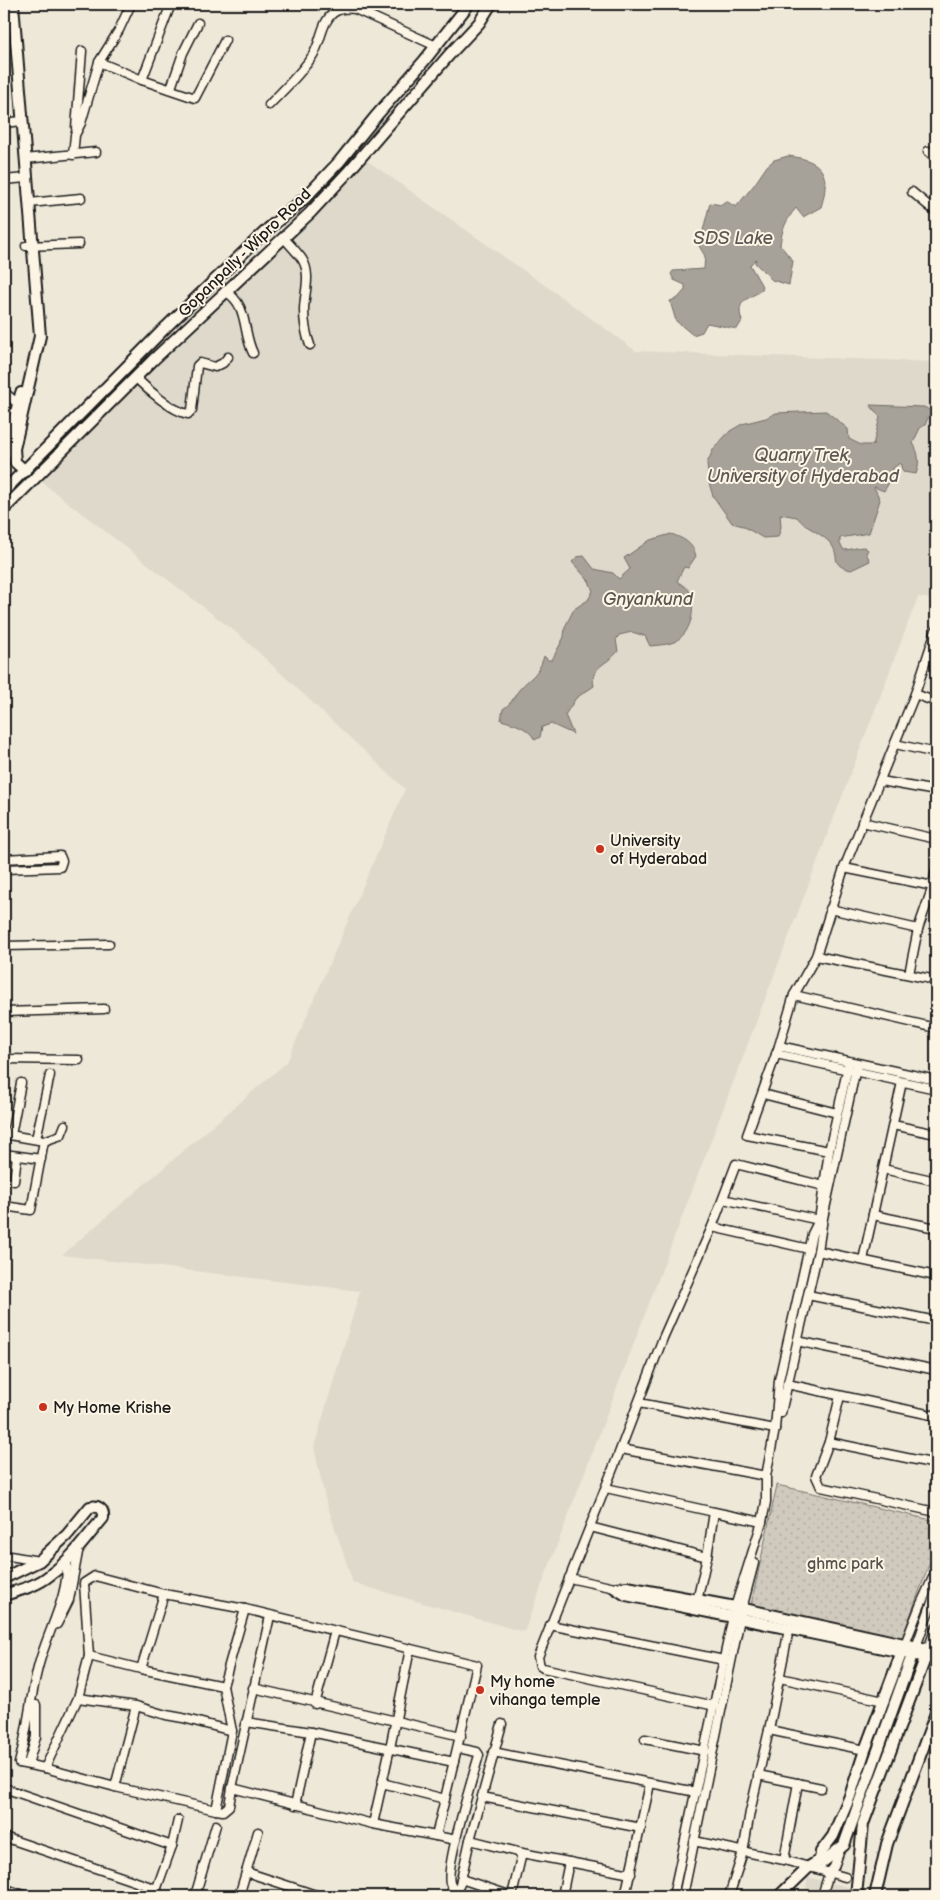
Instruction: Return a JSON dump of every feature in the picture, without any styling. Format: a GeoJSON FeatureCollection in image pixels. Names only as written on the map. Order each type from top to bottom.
{"type":"FeatureCollection","features":[{"type":"Feature","properties":{"kind":"street"},"geometry":{"type":"LineString","coordinates":[[4,458],[34,336],[29,245],[29,203],[23,178],[25,159],[6,4]]}},
{"type":"Feature","properties":{"kind":"street"},"geometry":{"type":"LineString","coordinates":[[13,4],[23,178],[40,336],[14,449],[15,462],[25,471]]}},
{"type":"Feature","properties":{"kind":"street"},"geometry":{"type":"LineString","coordinates":[[75,135],[99,62],[119,30],[130,4]]}},
{"type":"Feature","properties":{"kind":"street"},"geometry":{"type":"LineString","coordinates":[[142,80],[171,4]]}},
{"type":"Feature","properties":{"kind":"street","name":"Gopanpally - Wipro Road"},"geometry":{"type":"LineString","coordinates":[[4,491],[143,350],[268,229],[304,199],[339,162],[469,4]]}},
{"type":"Feature","properties":{"kind":"street","name":"Gopanpally - Wipro Road"},"geometry":{"type":"LineString","coordinates":[[4,509],[152,360],[284,238],[348,172],[479,23],[491,4]]}},
{"type":"Feature","properties":{"kind":"street"},"geometry":{"type":"LineString","coordinates":[[269,105],[314,54],[325,24],[332,14],[342,8],[355,9],[436,46]]}},
{"type":"Feature","properties":{"kind":"street"},"geometry":{"type":"LineString","coordinates":[[170,88],[183,53],[198,23]]}},
{"type":"Feature","properties":{"kind":"street"},"geometry":{"type":"LineString","coordinates":[[99,62],[142,80],[195,98],[225,40]]}},
{"type":"Feature","properties":{"kind":"street"},"geometry":{"type":"LineString","coordinates":[[73,155],[82,51]]}},
{"type":"Feature","properties":{"kind":"street"},"geometry":{"type":"LineString","coordinates":[[424,61],[438,68]]}},
{"type":"Feature","properties":{"kind":"street"},"geometry":{"type":"LineString","coordinates":[[4,123],[21,121]]}},
{"type":"Feature","properties":{"kind":"street"},"geometry":{"type":"LineString","coordinates":[[928,151],[936,158]]}},
{"type":"Feature","properties":{"kind":"street"},"geometry":{"type":"LineString","coordinates":[[25,159],[96,152]]}},
{"type":"Feature","properties":{"kind":"street"},"geometry":{"type":"LineString","coordinates":[[4,180],[23,178]]}},
{"type":"Feature","properties":{"kind":"street"},"geometry":{"type":"LineString","coordinates":[[912,192],[936,212]]}},
{"type":"Feature","properties":{"kind":"street"},"geometry":{"type":"LineString","coordinates":[[29,203],[81,198]]}},
{"type":"Feature","properties":{"kind":"street"},"geometry":{"type":"LineString","coordinates":[[284,238],[303,260],[307,274],[304,310],[306,336],[310,345]]}},
{"type":"Feature","properties":{"kind":"street"},"geometry":{"type":"LineString","coordinates":[[29,245],[79,244]]}},
{"type":"Feature","properties":{"kind":"street"},"geometry":{"type":"LineString","coordinates":[[225,291],[238,302],[253,353]]}},
{"type":"Feature","properties":{"kind":"street"},"geometry":{"type":"LineString","coordinates":[[143,350],[152,360]]}},
{"type":"Feature","properties":{"kind":"street"},"geometry":{"type":"LineString","coordinates":[[136,378],[146,388],[188,414],[192,410],[200,363],[215,367],[223,363],[228,357]]}},
{"type":"Feature","properties":{"kind":"street"},"geometry":{"type":"LineString","coordinates":[[133,360],[143,370]]}},
{"type":"Feature","properties":{"kind":"street"},"geometry":{"type":"LineString","coordinates":[[4,392],[18,404]]}},
{"type":"Feature","properties":{"kind":"street"},"geometry":{"type":"LineString","coordinates":[[829,1151],[747,1135],[778,1050],[794,995],[816,956],[844,868],[915,694],[936,630]]}},
{"type":"Feature","properties":{"kind":"street"},"geometry":{"type":"LineString","coordinates":[[915,694],[936,702]]}},
{"type":"Feature","properties":{"kind":"street"},"geometry":{"type":"LineString","coordinates":[[895,744],[936,753]]}},
{"type":"Feature","properties":{"kind":"street"},"geometry":{"type":"LineString","coordinates":[[880,781],[936,791]]}},
{"type":"Feature","properties":{"kind":"street"},"geometry":{"type":"LineString","coordinates":[[862,822],[936,839]]}},
{"type":"Feature","properties":{"kind":"street"},"geometry":{"type":"LineString","coordinates":[[4,859],[60,856],[62,861],[60,867],[4,869]]}},
{"type":"Feature","properties":{"kind":"street"},"geometry":{"type":"LineString","coordinates":[[844,868],[934,886]]}},
{"type":"Feature","properties":{"kind":"street"},"geometry":{"type":"LineString","coordinates":[[909,974],[918,929],[934,886],[936,870]]}},
{"type":"Feature","properties":{"kind":"street"},"geometry":{"type":"LineString","coordinates":[[830,909],[918,929]]}},
{"type":"Feature","properties":{"kind":"street"},"geometry":{"type":"LineString","coordinates":[[4,946],[109,944]]}},
{"type":"Feature","properties":{"kind":"street"},"geometry":{"type":"LineString","coordinates":[[816,956],[936,980]]}},
{"type":"Feature","properties":{"kind":"street"},"geometry":{"type":"LineString","coordinates":[[794,995],[936,1028]]}},
{"type":"Feature","properties":{"kind":"street"},"geometry":{"type":"LineString","coordinates":[[4,1012],[104,1009]]}},
{"type":"Feature","properties":{"kind":"street"},"geometry":{"type":"LineString","coordinates":[[778,1050],[935,1089],[936,1070]]}},
{"type":"Feature","properties":{"kind":"street"},"geometry":{"type":"LineString","coordinates":[[4,1059],[79,1060]]}},
{"type":"Feature","properties":{"kind":"street"},"geometry":{"type":"LineString","coordinates":[[852,1067],[935,1079]]}},
{"type":"Feature","properties":{"kind":"street"},"geometry":{"type":"LineString","coordinates":[[683,1896],[737,1613],[770,1501],[768,1475],[818,1251],[816,1235],[829,1151],[852,1067]]}},
{"type":"Feature","properties":{"kind":"street"},"geometry":{"type":"LineString","coordinates":[[673,1896],[724,1660],[762,1522],[766,1502],[766,1476],[775,1429],[779,1380],[809,1249],[816,1235],[852,1067]]}},
{"type":"Feature","properties":{"kind":"street"},"geometry":{"type":"LineString","coordinates":[[4,1206],[31,1210],[41,1159],[40,1140],[50,1075]]}},
{"type":"Feature","properties":{"kind":"street"},"geometry":{"type":"LineString","coordinates":[[862,1260],[902,1082]]}},
{"type":"Feature","properties":{"kind":"street"},"geometry":{"type":"LineString","coordinates":[[21,1083],[8,1134],[40,1140],[61,1135],[66,1125]]}},
{"type":"Feature","properties":{"kind":"street"},"geometry":{"type":"LineString","coordinates":[[763,1094],[838,1114]]}},
{"type":"Feature","properties":{"kind":"street"},"geometry":{"type":"LineString","coordinates":[[893,1125],[936,1134]]}},
{"type":"Feature","properties":{"kind":"street"},"geometry":{"type":"LineString","coordinates":[[4,1154],[41,1159]]}},
{"type":"Feature","properties":{"kind":"street"},"geometry":{"type":"LineString","coordinates":[[14,1181],[18,1156]]}},
{"type":"Feature","properties":{"kind":"street"},"geometry":{"type":"LineString","coordinates":[[715,1706],[543,1668],[540,1666],[538,1657],[606,1488],[663,1338],[712,1227],[736,1164],[824,1186]]}},
{"type":"Feature","properties":{"kind":"street"},"geometry":{"type":"LineString","coordinates":[[883,1169],[936,1181]]}},
{"type":"Feature","properties":{"kind":"street"},"geometry":{"type":"LineString","coordinates":[[723,1199],[819,1220]]}},
{"type":"Feature","properties":{"kind":"street"},"geometry":{"type":"LineString","coordinates":[[873,1215],[936,1228]]}},
{"type":"Feature","properties":{"kind":"street"},"geometry":{"type":"LineString","coordinates":[[712,1227],[809,1249]]}},
{"type":"Feature","properties":{"kind":"street"},"geometry":{"type":"LineString","coordinates":[[818,1251],[936,1276]]}},
{"type":"Feature","properties":{"kind":"street"},"geometry":{"type":"LineString","coordinates":[[808,1295],[936,1321]]}},
{"type":"Feature","properties":{"kind":"street"},"geometry":{"type":"LineString","coordinates":[[797,1341],[936,1370]]}},
{"type":"Feature","properties":{"kind":"street"},"geometry":{"type":"LineString","coordinates":[[787,1384],[936,1416]]}},
{"type":"Feature","properties":{"kind":"street"},"geometry":{"type":"LineString","coordinates":[[840,1396],[829,1442],[816,1476],[820,1487],[936,1512]]}},
{"type":"Feature","properties":{"kind":"street"},"geometry":{"type":"LineString","coordinates":[[639,1403],[775,1429]]}},
{"type":"Feature","properties":{"kind":"street"},"geometry":{"type":"LineString","coordinates":[[829,1442],[936,1464]]}},
{"type":"Feature","properties":{"kind":"street"},"geometry":{"type":"LineString","coordinates":[[621,1449],[766,1476]]}},
{"type":"Feature","properties":{"kind":"street"},"geometry":{"type":"LineString","coordinates":[[606,1488],[762,1522]]}},
{"type":"Feature","properties":{"kind":"street"},"geometry":{"type":"LineString","coordinates":[[4,1578],[39,1561],[67,1535],[90,1507],[101,1508],[104,1514],[103,1518],[67,1560],[50,1576],[31,1586],[4,1595]]}},
{"type":"Feature","properties":{"kind":"street"},"geometry":{"type":"LineString","coordinates":[[696,1601],[707,1557],[714,1512]]}},
{"type":"Feature","properties":{"kind":"street"},"geometry":{"type":"LineString","coordinates":[[590,1527],[707,1557]]}},
{"type":"Feature","properties":{"kind":"street"},"geometry":{"type":"LineString","coordinates":[[28,1764],[36,1737],[35,1711],[38,1684],[53,1631],[70,1600],[79,1545]]}},
{"type":"Feature","properties":{"kind":"street"},"geometry":{"type":"LineString","coordinates":[[4,1555],[39,1561]]}},
{"type":"Feature","properties":{"kind":"street"},"geometry":{"type":"LineString","coordinates":[[67,1560],[64,1592],[39,1664],[19,1763],[223,1811],[229,1806],[270,1616]]}},
{"type":"Feature","properties":{"kind":"street"},"geometry":{"type":"LineString","coordinates":[[822,1896],[829,1873],[834,1867],[840,1850],[848,1837],[909,1649],[920,1606],[936,1572]]}},
{"type":"Feature","properties":{"kind":"street"},"geometry":{"type":"LineString","coordinates":[[45,1768],[78,1698],[89,1656],[84,1583],[96,1576],[164,1594],[245,1609],[477,1665],[436,1836]]}},
{"type":"Feature","properties":{"kind":"street"},"geometry":{"type":"LineString","coordinates":[[569,1578],[615,1588],[627,1588],[696,1601],[789,1629],[930,1652],[936,1659]]}},
{"type":"Feature","properties":{"kind":"street"},"geometry":{"type":"LineString","coordinates":[[615,1588],[626,1595],[737,1613],[909,1649]]}},
{"type":"Feature","properties":{"kind":"street"},"geometry":{"type":"LineString","coordinates":[[820,1860],[821,1852],[833,1836],[847,1803],[884,1701],[936,1591]]}},
{"type":"Feature","properties":{"kind":"street"},"geometry":{"type":"LineString","coordinates":[[141,1669],[164,1594]]}},
{"type":"Feature","properties":{"kind":"street"},"geometry":{"type":"LineString","coordinates":[[216,1810],[232,1731],[223,1686],[245,1609]]}},
{"type":"Feature","properties":{"kind":"street"},"geometry":{"type":"LineString","coordinates":[[550,1625],[724,1660]]}},
{"type":"Feature","properties":{"kind":"street"},"geometry":{"type":"LineString","coordinates":[[856,1896],[863,1824],[930,1652],[936,1628]]}},
{"type":"Feature","properties":{"kind":"street"},"geometry":{"type":"LineString","coordinates":[[731,1896],[743,1852],[789,1629]]}},
{"type":"Feature","properties":{"kind":"street"},"geometry":{"type":"LineString","coordinates":[[315,1704],[335,1631]]}},
{"type":"Feature","properties":{"kind":"street"},"geometry":{"type":"LineString","coordinates":[[373,1824],[410,1649]]}},
{"type":"Feature","properties":{"kind":"street"},"geometry":{"type":"LineString","coordinates":[[89,1656],[223,1686]]}},
{"type":"Feature","properties":{"kind":"street"},"geometry":{"type":"LineString","coordinates":[[780,1678],[884,1701]]}},
{"type":"Feature","properties":{"kind":"street"},"geometry":{"type":"LineString","coordinates":[[253,1688],[315,1704],[461,1736]]}},
{"type":"Feature","properties":{"kind":"street"},"geometry":{"type":"LineString","coordinates":[[78,1698],[136,1706],[232,1731]]}},
{"type":"Feature","properties":{"kind":"street"},"geometry":{"type":"LineString","coordinates":[[115,1787],[136,1706]]}},
{"type":"Feature","properties":{"kind":"street"},"geometry":{"type":"LineString","coordinates":[[875,1896],[887,1844],[936,1713]]}},
{"type":"Feature","properties":{"kind":"street"},"geometry":{"type":"LineString","coordinates":[[246,1722],[311,1732],[454,1762]]}},
{"type":"Feature","properties":{"kind":"street"},"geometry":{"type":"LineString","coordinates":[[455,1893],[461,1879],[493,1752],[502,1724]]}},
{"type":"Feature","properties":{"kind":"street"},"geometry":{"type":"LineString","coordinates":[[769,1730],[865,1750]]}},
{"type":"Feature","properties":{"kind":"street"},"geometry":{"type":"LineString","coordinates":[[295,1805],[311,1732]]}},
{"type":"Feature","properties":{"kind":"street"},"geometry":{"type":"LineString","coordinates":[[644,1739],[705,1751]]}},
{"type":"Feature","properties":{"kind":"street"},"geometry":{"type":"LineString","coordinates":[[458,1748],[477,1752],[479,1755],[456,1840],[449,1878],[455,1893],[463,1896]]}},
{"type":"Feature","properties":{"kind":"street"},"geometry":{"type":"LineString","coordinates":[[493,1752],[696,1792]]}},
{"type":"Feature","properties":{"kind":"street"},"geometry":{"type":"LineString","coordinates":[[758,1775],[821,1788]]}},
{"type":"Feature","properties":{"kind":"street"},"geometry":{"type":"LineString","coordinates":[[382,1783],[445,1799]]}},
{"type":"Feature","properties":{"kind":"street"},"geometry":{"type":"LineString","coordinates":[[784,1860],[798,1783]]}},
{"type":"Feature","properties":{"kind":"street"},"geometry":{"type":"LineString","coordinates":[[626,1896],[650,1784]]}},
{"type":"Feature","properties":{"kind":"street"},"geometry":{"type":"LineString","coordinates":[[4,1788],[172,1846]]}},
{"type":"Feature","properties":{"kind":"street"},"geometry":{"type":"LineString","coordinates":[[232,1788],[373,1824],[456,1840]]}},
{"type":"Feature","properties":{"kind":"street"},"geometry":{"type":"LineString","coordinates":[[482,1797],[641,1828]]}},
{"type":"Feature","properties":{"kind":"street"},"geometry":{"type":"LineString","coordinates":[[4,1837],[156,1892],[172,1846],[178,1820]]}},
{"type":"Feature","properties":{"kind":"street"},"geometry":{"type":"LineString","coordinates":[[195,1896],[216,1825]]}},
{"type":"Feature","properties":{"kind":"street"},"geometry":{"type":"LineString","coordinates":[[239,1896],[258,1832]]}},
{"type":"Feature","properties":{"kind":"street"},"geometry":{"type":"LineString","coordinates":[[470,1840],[522,1853],[631,1874]]}},
{"type":"Feature","properties":{"kind":"street"},"geometry":{"type":"LineString","coordinates":[[694,1841],[784,1860],[845,1877]]}},
{"type":"Feature","properties":{"kind":"street"},"geometry":{"type":"LineString","coordinates":[[780,1896],[809,1867],[820,1860],[823,1862],[840,1850]]}},
{"type":"Feature","properties":{"kind":"street"},"geometry":{"type":"LineString","coordinates":[[461,1879],[512,1896],[522,1853]]}},
{"type":"Feature","properties":{"kind":"street"},"geometry":{"type":"LineString","coordinates":[[562,1896],[568,1862]]}},
{"type":"Feature","properties":{"kind":"street"},"geometry":{"type":"LineString","coordinates":[[246,1872],[319,1896]]}},
{"type":"Feature","properties":{"kind":"street"},"geometry":{"type":"LineString","coordinates":[[4,1890],[22,1896]]}},
{"type":"Feature","properties":{"kind":"shaded area","name":"University of Hyderabad"},"geometry":{"type":"Polygon","coordinates":[[[359,155],[636,351],[936,362],[936,600],[918,597],[524,1632],[353,1583],[325,1498],[314,1447],[360,1291],[62,1255],[287,1062],[405,789],[242,637],[35,477],[359,155]]]}},
{"type":"Feature","properties":{"kind":"shaded area"},"geometry":{"type":"Polygon","coordinates":[[[807,1877],[886,1896],[806,1896],[807,1877]]]}},
{"type":"Feature","properties":{"kind":"green space","name":"ghmc park"},"geometry":{"type":"Polygon","coordinates":[[[777,1485],[936,1521],[936,1546],[902,1638],[751,1605],[777,1485]]]}},
{"type":"Feature","properties":{"kind":"water","name":"SDS Lake"},"geometry":{"type":"Polygon","coordinates":[[[788,156],[810,161],[817,165],[822,171],[825,186],[821,207],[803,217],[796,208],[783,229],[780,245],[793,261],[789,285],[772,280],[755,263],[756,259],[750,265],[763,288],[742,303],[740,313],[742,321],[737,329],[707,323],[702,332],[693,335],[676,321],[670,301],[678,298],[685,290],[685,285],[674,280],[671,274],[673,271],[704,269],[705,256],[699,246],[710,203],[722,205],[726,201],[736,207],[767,166],[774,160],[788,156]]]}},
{"type":"Feature","properties":{"kind":"water","name":"Quarry Trek, University of Hyderabad"},"geometry":{"type":"Polygon","coordinates":[[[870,405],[924,407],[931,411],[925,425],[920,428],[913,443],[918,458],[916,474],[903,472],[900,463],[893,468],[890,481],[884,491],[874,487],[880,500],[869,533],[840,538],[840,544],[844,550],[864,547],[868,550],[866,553],[870,561],[851,570],[840,566],[831,544],[797,517],[780,514],[781,527],[778,537],[763,538],[743,526],[732,523],[713,496],[709,483],[707,463],[714,448],[730,431],[742,424],[766,418],[776,413],[826,411],[848,429],[849,439],[861,445],[873,445],[880,417],[870,405]]]}},
{"type":"Feature","properties":{"kind":"water","name":"Gnyankund"},"geometry":{"type":"Polygon","coordinates":[[[671,534],[687,542],[695,551],[696,556],[688,568],[684,567],[677,581],[687,588],[691,598],[691,620],[685,633],[674,642],[650,646],[645,636],[632,632],[619,635],[616,640],[618,651],[597,670],[593,679],[594,686],[576,698],[565,715],[573,734],[551,724],[542,727],[540,737],[535,740],[525,729],[501,720],[503,709],[539,669],[544,656],[548,660],[552,660],[564,637],[565,627],[574,609],[588,600],[593,591],[589,581],[572,562],[577,557],[584,556],[594,569],[613,573],[619,579],[630,569],[624,558],[650,540],[671,534]]]}},
{"type":"Feature","properties":{"kind":"place","name":"University of Hyderabad"},"geometry":{"type":"Point","coordinates":[600,849]}},
{"type":"Feature","properties":{"kind":"place","name":"My Home Krishe"},"geometry":{"type":"Point","coordinates":[43,1407]}},
{"type":"Feature","properties":{"kind":"place","name":"My home vihanga temple"},"geometry":{"type":"Point","coordinates":[480,1690]}}]}
